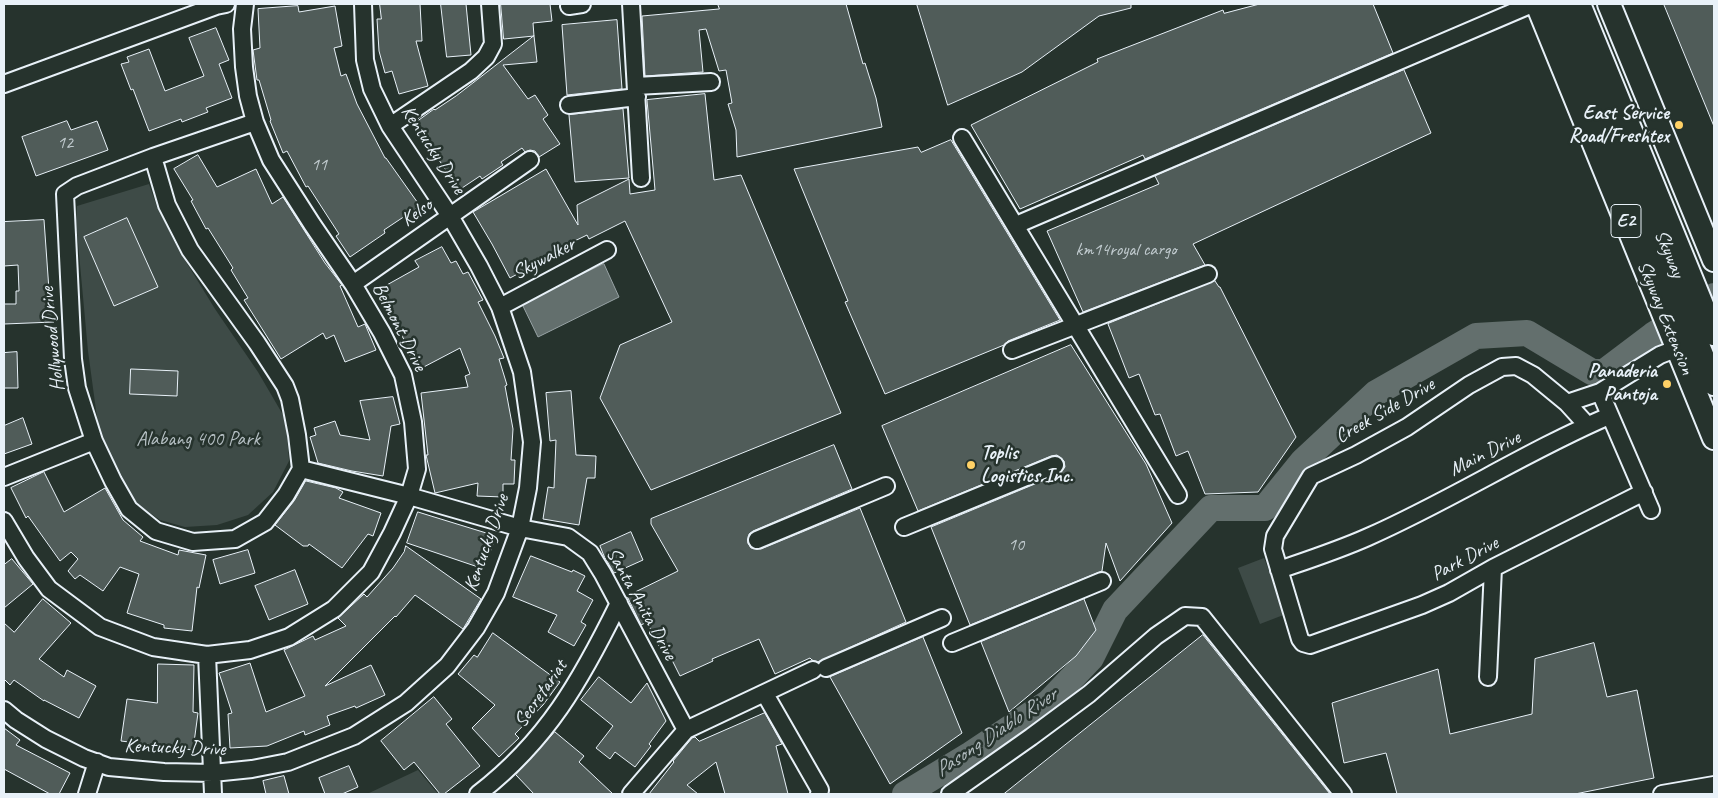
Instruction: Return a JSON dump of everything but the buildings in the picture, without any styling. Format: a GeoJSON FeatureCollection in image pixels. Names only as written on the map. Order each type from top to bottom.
{"type":"FeatureCollection","features":[{"type":"Feature","properties":{"kind":"highway","name":"Skyway Extension"},"geometry":{"type":"LineString","coordinates":[[1534,4],[1714,438]]}},
{"type":"Feature","properties":{"kind":"highway","name":"E2"},"geometry":{"type":"LineString","coordinates":[[1558,4],[1714,384]]}},
{"type":"Feature","properties":{"kind":"highway","name":"Skyway"},"geometry":{"type":"LineString","coordinates":[[1566,4],[1714,365]]}},
{"type":"Feature","properties":{"kind":"highway","name":"Skyway"},"geometry":{"type":"LineString","coordinates":[[1579,4],[1714,334]]}},
{"type":"Feature","properties":{"kind":"highway"},"geometry":{"type":"LineString","coordinates":[[1593,4],[1712,293]]}},
{"type":"Feature","properties":{"kind":"highway"},"geometry":{"type":"LineString","coordinates":[[1609,4],[1714,260]]}},
{"type":"Feature","properties":{"kind":"street"},"geometry":{"type":"LineString","coordinates":[[4,84],[206,9],[226,4]]}},
{"type":"Feature","properties":{"kind":"street","name":"Belmont Drive"},"geometry":{"type":"LineString","coordinates":[[4,521],[26,558],[48,589],[100,627],[153,647],[207,655],[250,650],[289,637],[334,609],[370,572],[392,533],[409,496],[417,469],[413,422],[403,376],[382,333],[353,284],[271,160],[255,122],[244,67],[242,29],[245,4]]}},
{"type":"Feature","properties":{"kind":"street","name":"Kentucky Drive"},"geometry":{"type":"LineString","coordinates":[[4,710],[46,739],[78,755],[109,767],[164,772],[213,773],[252,769],[288,762],[354,736],[406,704],[447,666],[476,628],[496,593],[520,528],[528,488],[532,442],[522,372],[500,307],[479,266],[450,216],[390,126],[372,89],[365,60],[363,4]]}},
{"type":"Feature","properties":{"kind":"street"},"geometry":{"type":"LineString","coordinates":[[390,126],[472,71],[486,58],[492,44],[490,4]]}},
{"type":"Feature","properties":{"kind":"street"},"geometry":{"type":"LineString","coordinates":[[631,4],[640,178]]}},
{"type":"Feature","properties":{"kind":"street"},"geometry":{"type":"LineString","coordinates":[[1016,225],[1534,4]]}},
{"type":"Feature","properties":{"kind":"street"},"geometry":{"type":"LineString","coordinates":[[569,105],[636,91],[711,82]]}},
{"type":"Feature","properties":{"kind":"street","name":"Hollywood Drive"},"geometry":{"type":"LineString","coordinates":[[255,122],[76,186],[65,194],[73,359],[78,388],[94,441],[113,481],[129,509],[156,531],[193,542],[235,539],[265,522],[286,495],[300,469]]}},
{"type":"Feature","properties":{"kind":"street"},"geometry":{"type":"LineString","coordinates":[[962,138],[1077,325],[1178,495]]}},
{"type":"Feature","properties":{"kind":"street"},"geometry":{"type":"LineString","coordinates":[[153,157],[168,205],[190,250],[257,343],[285,386],[290,399],[297,435],[300,469]]}},
{"type":"Feature","properties":{"kind":"street","name":"Kelso"},"geometry":{"type":"LineString","coordinates":[[353,284],[530,160]]}},
{"type":"Feature","properties":{"kind":"street","name":"Skywalker"},"geometry":{"type":"LineString","coordinates":[[500,307],[607,250]]}},
{"type":"Feature","properties":{"kind":"street"},"geometry":{"type":"LineString","coordinates":[[1012,350],[1208,274]]}},
{"type":"Feature","properties":{"kind":"street"},"geometry":{"type":"LineString","coordinates":[[1567,404],[1600,392],[1660,355],[1673,350]]}},
{"type":"Feature","properties":{"kind":"street","name":"Creek Side Drive"},"geometry":{"type":"LineString","coordinates":[[1300,639],[1273,549],[1275,536],[1311,476],[1356,455],[1407,427],[1469,385],[1502,367],[1516,366],[1532,375],[1567,404],[1588,425]]}},
{"type":"Feature","properties":{"kind":"street"},"geometry":{"type":"LineString","coordinates":[[1600,392],[1651,510]]}},
{"type":"Feature","properties":{"kind":"street","name":"Main Drive"},"geometry":{"type":"LineString","coordinates":[[1279,570],[1368,538],[1609,416]]}},
{"type":"Feature","properties":{"kind":"street"},"geometry":{"type":"LineString","coordinates":[[4,477],[94,441]]}},
{"type":"Feature","properties":{"kind":"street"},"geometry":{"type":"LineString","coordinates":[[904,527],[1055,465]]}},
{"type":"Feature","properties":{"kind":"street","name":"Santa Anita Drive"},"geometry":{"type":"LineString","coordinates":[[300,469],[409,496],[520,528],[568,537],[588,552],[603,574],[686,730]]}},
{"type":"Feature","properties":{"kind":"street"},"geometry":{"type":"LineString","coordinates":[[757,540],[886,486]]}},
{"type":"Feature","properties":{"kind":"street","name":"Park Drive"},"geometry":{"type":"LineString","coordinates":[[1300,639],[1303,643],[1310,644],[1422,605],[1644,492]]}},
{"type":"Feature","properties":{"kind":"street"},"geometry":{"type":"LineString","coordinates":[[1488,677],[1493,568]]}},
{"type":"Feature","properties":{"kind":"street"},"geometry":{"type":"LineString","coordinates":[[952,643],[1102,580]]}},
{"type":"Feature","properties":{"kind":"street","name":"Secretariat"},"geometry":{"type":"LineString","coordinates":[[478,794],[527,751],[556,715],[592,657],[619,604]]}},
{"type":"Feature","properties":{"kind":"street"},"geometry":{"type":"LineString","coordinates":[[950,794],[1032,737],[1089,694],[1156,636],[1185,616],[1202,617],[1343,794]]}},
{"type":"Feature","properties":{"kind":"street"},"geometry":{"type":"LineString","coordinates":[[631,794],[686,730],[819,669],[942,618]]}},
{"type":"Feature","properties":{"kind":"street"},"geometry":{"type":"LineString","coordinates":[[207,655],[213,794]]}},
{"type":"Feature","properties":{"kind":"street"},"geometry":{"type":"LineString","coordinates":[[765,694],[820,790],[819,794]]}},
{"type":"Feature","properties":{"kind":"street"},"geometry":{"type":"LineString","coordinates":[[87,794],[97,762]]}},
{"type":"Feature","properties":{"kind":"street"},"geometry":{"type":"LineString","coordinates":[[1662,794],[1714,785]]}},
{"type":"Feature","properties":{"kind":"green space","name":"Alabang 400 Park"},"geometry":{"type":"Polygon","coordinates":[[[149,184],[157,207],[180,252],[215,309],[258,372],[286,420],[289,461],[273,492],[248,515],[217,525],[185,527],[160,520],[133,501],[104,447],[98,425],[88,351],[76,221],[77,206],[149,184]]]}},
{"type":"Feature","properties":{"kind":"green space"},"geometry":{"type":"Polygon","coordinates":[[[1264,558],[1286,614],[1260,624],[1238,568],[1264,558]]]}},
{"type":"Feature","properties":{"kind":"green space"},"geometry":{"type":"Polygon","coordinates":[[[418,770],[438,794],[367,794],[418,770]]]}},
{"type":"Feature","properties":{"kind":"shaded area"},"geometry":{"type":"Polygon","coordinates":[[[604,264],[619,297],[538,337],[522,304],[604,264]]]}},
{"type":"Feature","properties":{"kind":"waterway","name":"Pasong Diablo River"},"geometry":{"type":"LineString","coordinates":[[905,794],[971,754],[1049,702],[1091,658],[1115,610],[1211,508],[1265,508],[1303,461],[1376,393],[1476,336],[1527,333],[1592,372],[1604,372],[1653,335],[1714,296]]}},
{"type":"Feature","properties":{"kind":"place","name":"East Service Road/Freshtex"},"geometry":{"type":"Point","coordinates":[1679,125]}},
{"type":"Feature","properties":{"kind":"place","name":"Panaderia Pantoja"},"geometry":{"type":"Point","coordinates":[1667,384]}},
{"type":"Feature","properties":{"kind":"place","name":"Toplis Logistics Inc."},"geometry":{"type":"Point","coordinates":[971,465]}}]}
